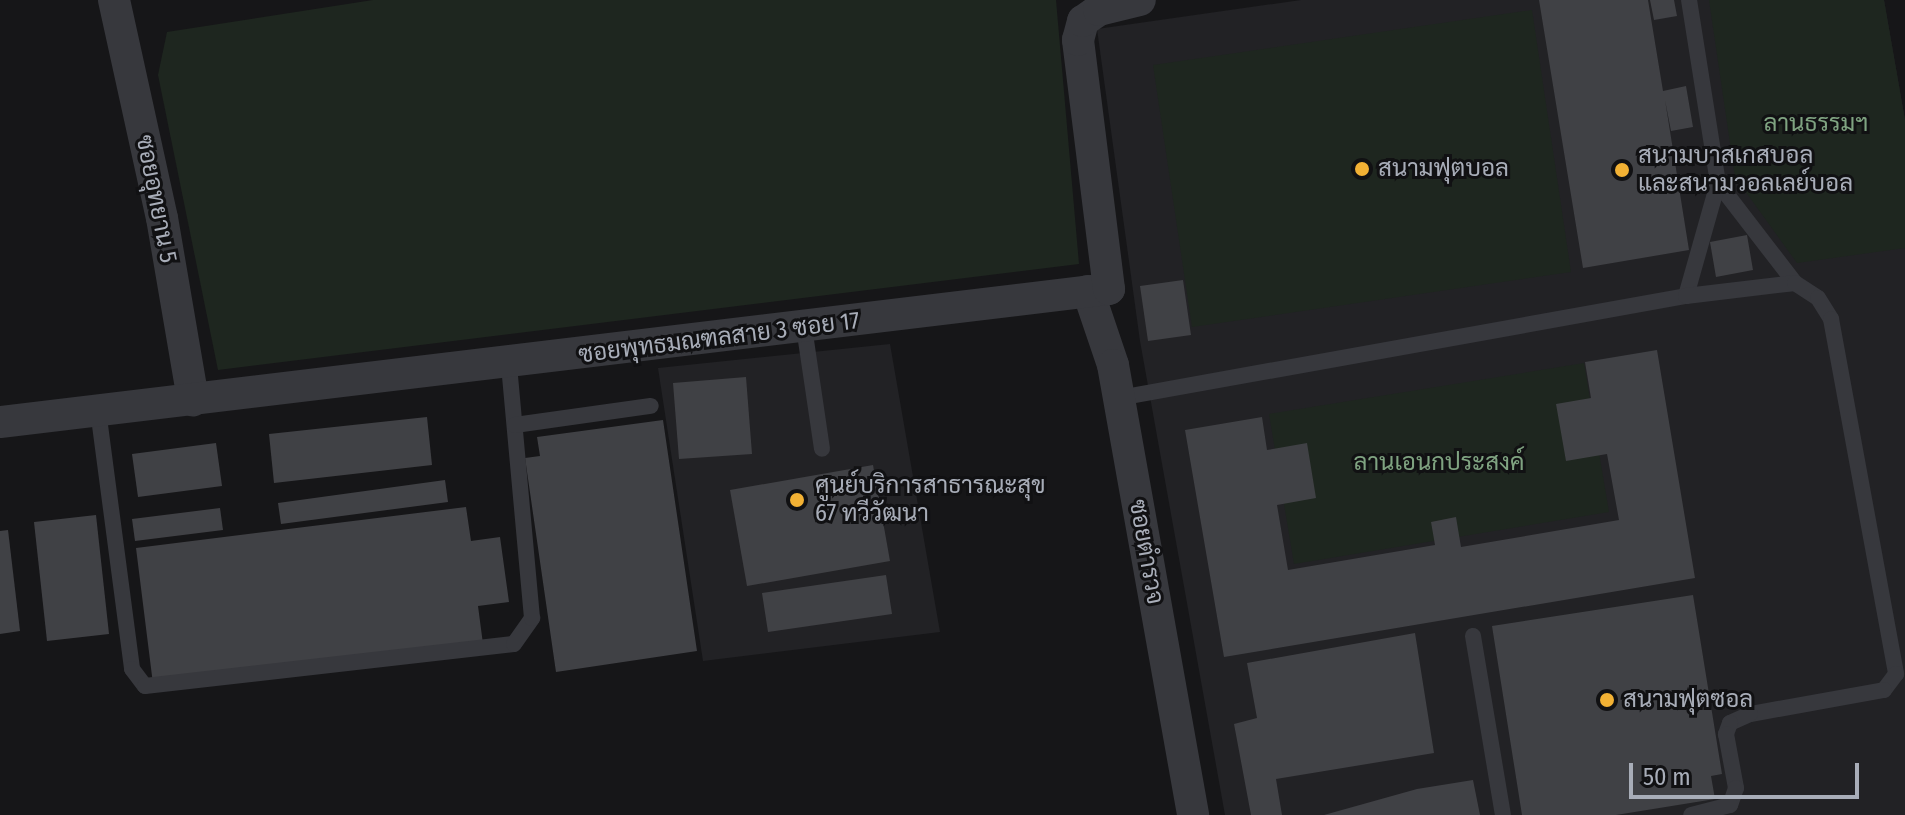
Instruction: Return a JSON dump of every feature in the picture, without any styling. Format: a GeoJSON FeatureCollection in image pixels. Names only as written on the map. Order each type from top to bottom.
{"type":"FeatureCollection","features":[{"type":"Feature","properties":{"kind":"street","name":"ซอยอุทยาน 5"},"geometry":{"type":"LineString","coordinates":[[114,0],[162,218],[193,400]]}},
{"type":"Feature","properties":{"kind":"street"},"geometry":{"type":"LineString","coordinates":[[1088,291],[1109,289],[1078,40],[1083,21],[1099,10],[1140,0]]}},
{"type":"Feature","properties":{"kind":"street","name":"ซอยพุทธมณฑลสาย 3 ซอย 17"},"geometry":{"type":"LineString","coordinates":[[0,422],[509,365],[1088,291]]}},
{"type":"Feature","properties":{"kind":"street","name":"ซอยตำรวจ"},"geometry":{"type":"LineString","coordinates":[[1088,291],[1119,398],[1193,815]]}},
{"type":"Feature","properties":{"kind":"lane"},"geometry":{"type":"LineString","coordinates":[[1686,296],[1718,183],[1689,0]]}},
{"type":"Feature","properties":{"kind":"lane"},"geometry":{"type":"LineString","coordinates":[[1691,815],[1730,805],[1736,788],[1726,734],[1730,723],[1750,714],[1884,690],[1896,674],[1831,319],[1818,298],[1795,283],[1718,183]]}},
{"type":"Feature","properties":{"kind":"lane"},"geometry":{"type":"LineString","coordinates":[[1119,398],[1686,296],[1795,283]]}},
{"type":"Feature","properties":{"kind":"lane"},"geometry":{"type":"LineString","coordinates":[[804,327],[822,449]]}},
{"type":"Feature","properties":{"kind":"lane"},"geometry":{"type":"LineString","coordinates":[[98,410],[132,669],[145,686],[514,644],[532,618],[509,365]]}},
{"type":"Feature","properties":{"kind":"lane"},"geometry":{"type":"LineString","coordinates":[[515,425],[651,406]]}},
{"type":"Feature","properties":{"kind":"lane"},"geometry":{"type":"LineString","coordinates":[[1473,636],[1503,815]]}},
{"type":"Feature","properties":{"kind":"shaded area"},"geometry":{"type":"Polygon","coordinates":[[[1301,0],[1884,0],[1905,120],[1905,815],[1225,815],[1140,341],[1097,29],[1301,0]]]}},
{"type":"Feature","properties":{"kind":"shaded area","name":"ศูนย์บริการสาธารณะสุข 67 ทวีวัฒนา"},"geometry":{"type":"Polygon","coordinates":[[[890,344],[940,632],[703,661],[658,368],[890,344]]]}},
{"type":"Feature","properties":{"kind":"green space"},"geometry":{"type":"Polygon","coordinates":[[[373,0],[1056,0],[1079,264],[218,370],[158,75],[167,32],[373,0]]]}},
{"type":"Feature","properties":{"kind":"green space","name":"ลานธรรมฯ"},"geometry":{"type":"Polygon","coordinates":[[[1709,0],[1884,0],[1905,120],[1905,248],[1797,263],[1735,177],[1709,0]]]}},
{"type":"Feature","properties":{"kind":"green space","name":"สนามฟุตบอล"},"geometry":{"type":"Polygon","coordinates":[[[1532,10],[1571,272],[1192,327],[1153,65],[1532,10]]]}},
{"type":"Feature","properties":{"kind":"green space","name":"ลานเอนกประสงค์"},"geometry":{"type":"Polygon","coordinates":[[[1584,363],[1609,512],[1294,564],[1269,414],[1584,363]]]}},
{"type":"Feature","properties":{"kind":"building","name":"สนามบาสเกสบอล และสนามวอลเลย์บอล"},"geometry":{"type":"Polygon","coordinates":[[[1539,0],[1648,0],[1663,91],[1686,86],[1693,127],[1671,131],[1665,100],[1689,250],[1583,268],[1539,0]]]}},
{"type":"Feature","properties":{"kind":"building"},"geometry":{"type":"Polygon","coordinates":[[[1650,0],[1674,0],[1677,16],[1654,20],[1650,0]]]}},
{"type":"Feature","properties":{"kind":"building"},"geometry":{"type":"Polygon","coordinates":[[[1747,235],[1753,270],[1716,277],[1710,242],[1747,235]]]}},
{"type":"Feature","properties":{"kind":"building"},"geometry":{"type":"Polygon","coordinates":[[[1183,280],[1191,335],[1148,341],[1140,286],[1183,280]]]}},
{"type":"Feature","properties":{"kind":"building"},"geometry":{"type":"Polygon","coordinates":[[[1657,350],[1695,578],[1224,657],[1185,430],[1262,417],[1267,450],[1307,443],[1316,498],[1277,505],[1288,570],[1435,545],[1431,522],[1456,517],[1461,547],[1619,520],[1607,454],[1566,461],[1556,404],[1591,398],[1585,362],[1657,350]]]}},
{"type":"Feature","properties":{"kind":"building"},"geometry":{"type":"Polygon","coordinates":[[[746,377],[752,454],[679,459],[673,383],[746,377]]]}},
{"type":"Feature","properties":{"kind":"building"},"geometry":{"type":"Polygon","coordinates":[[[427,417],[432,465],[274,483],[269,434],[427,417]]]}},
{"type":"Feature","properties":{"kind":"building"},"geometry":{"type":"Polygon","coordinates":[[[663,420],[697,651],[556,672],[525,458],[540,456],[537,437],[663,420]]]}},
{"type":"Feature","properties":{"kind":"building"},"geometry":{"type":"Polygon","coordinates":[[[216,443],[222,486],[138,497],[132,454],[216,443]]]}},
{"type":"Feature","properties":{"kind":"building"},"geometry":{"type":"Polygon","coordinates":[[[873,465],[890,561],[747,586],[730,490],[873,465]]]}},
{"type":"Feature","properties":{"kind":"building"},"geometry":{"type":"Polygon","coordinates":[[[445,480],[448,502],[281,524],[278,503],[445,480]]]}},
{"type":"Feature","properties":{"kind":"building"},"geometry":{"type":"Polygon","coordinates":[[[466,507],[471,541],[500,537],[509,602],[478,606],[483,644],[153,684],[136,548],[466,507]]]}},
{"type":"Feature","properties":{"kind":"building"},"geometry":{"type":"Polygon","coordinates":[[[220,508],[223,530],[135,541],[132,519],[220,508]]]}},
{"type":"Feature","properties":{"kind":"building"},"geometry":{"type":"Polygon","coordinates":[[[96,515],[109,634],[47,641],[34,522],[96,515]]]}},
{"type":"Feature","properties":{"kind":"building"},"geometry":{"type":"Polygon","coordinates":[[[8,530],[20,631],[0,634],[0,531],[8,530]]]}},
{"type":"Feature","properties":{"kind":"building"},"geometry":{"type":"Polygon","coordinates":[[[886,575],[892,614],[768,632],[762,593],[886,575]]]}},
{"type":"Feature","properties":{"kind":"building","name":"สนามฟุตซอล"},"geometry":{"type":"Polygon","coordinates":[[[1693,595],[1722,774],[1711,776],[1715,799],[1616,815],[1522,815],[1492,626],[1693,595]]]}},
{"type":"Feature","properties":{"kind":"building"},"geometry":{"type":"Polygon","coordinates":[[[1415,633],[1434,753],[1276,779],[1282,815],[1251,815],[1234,724],[1257,718],[1247,663],[1415,633]]]}},
{"type":"Feature","properties":{"kind":"building"},"geometry":{"type":"Polygon","coordinates":[[[1473,780],[1480,815],[1324,815],[1417,789],[1473,780]]]}},
{"type":"Feature","properties":{"kind":"place","name":"สนามฟุตบอล"},"geometry":{"type":"Point","coordinates":[1362,169]}},
{"type":"Feature","properties":{"kind":"place","name":"สนามบาสเกสบอล และสนามวอลเลย์บอล"},"geometry":{"type":"Point","coordinates":[1622,170]}},
{"type":"Feature","properties":{"kind":"place","name":"ศูนย์บริการสาธารณะสุข 67 ทวีวัฒนา"},"geometry":{"type":"Point","coordinates":[797,500]}},
{"type":"Feature","properties":{"kind":"place","name":"สนามฟุตซอล"},"geometry":{"type":"Point","coordinates":[1607,700]}}]}
